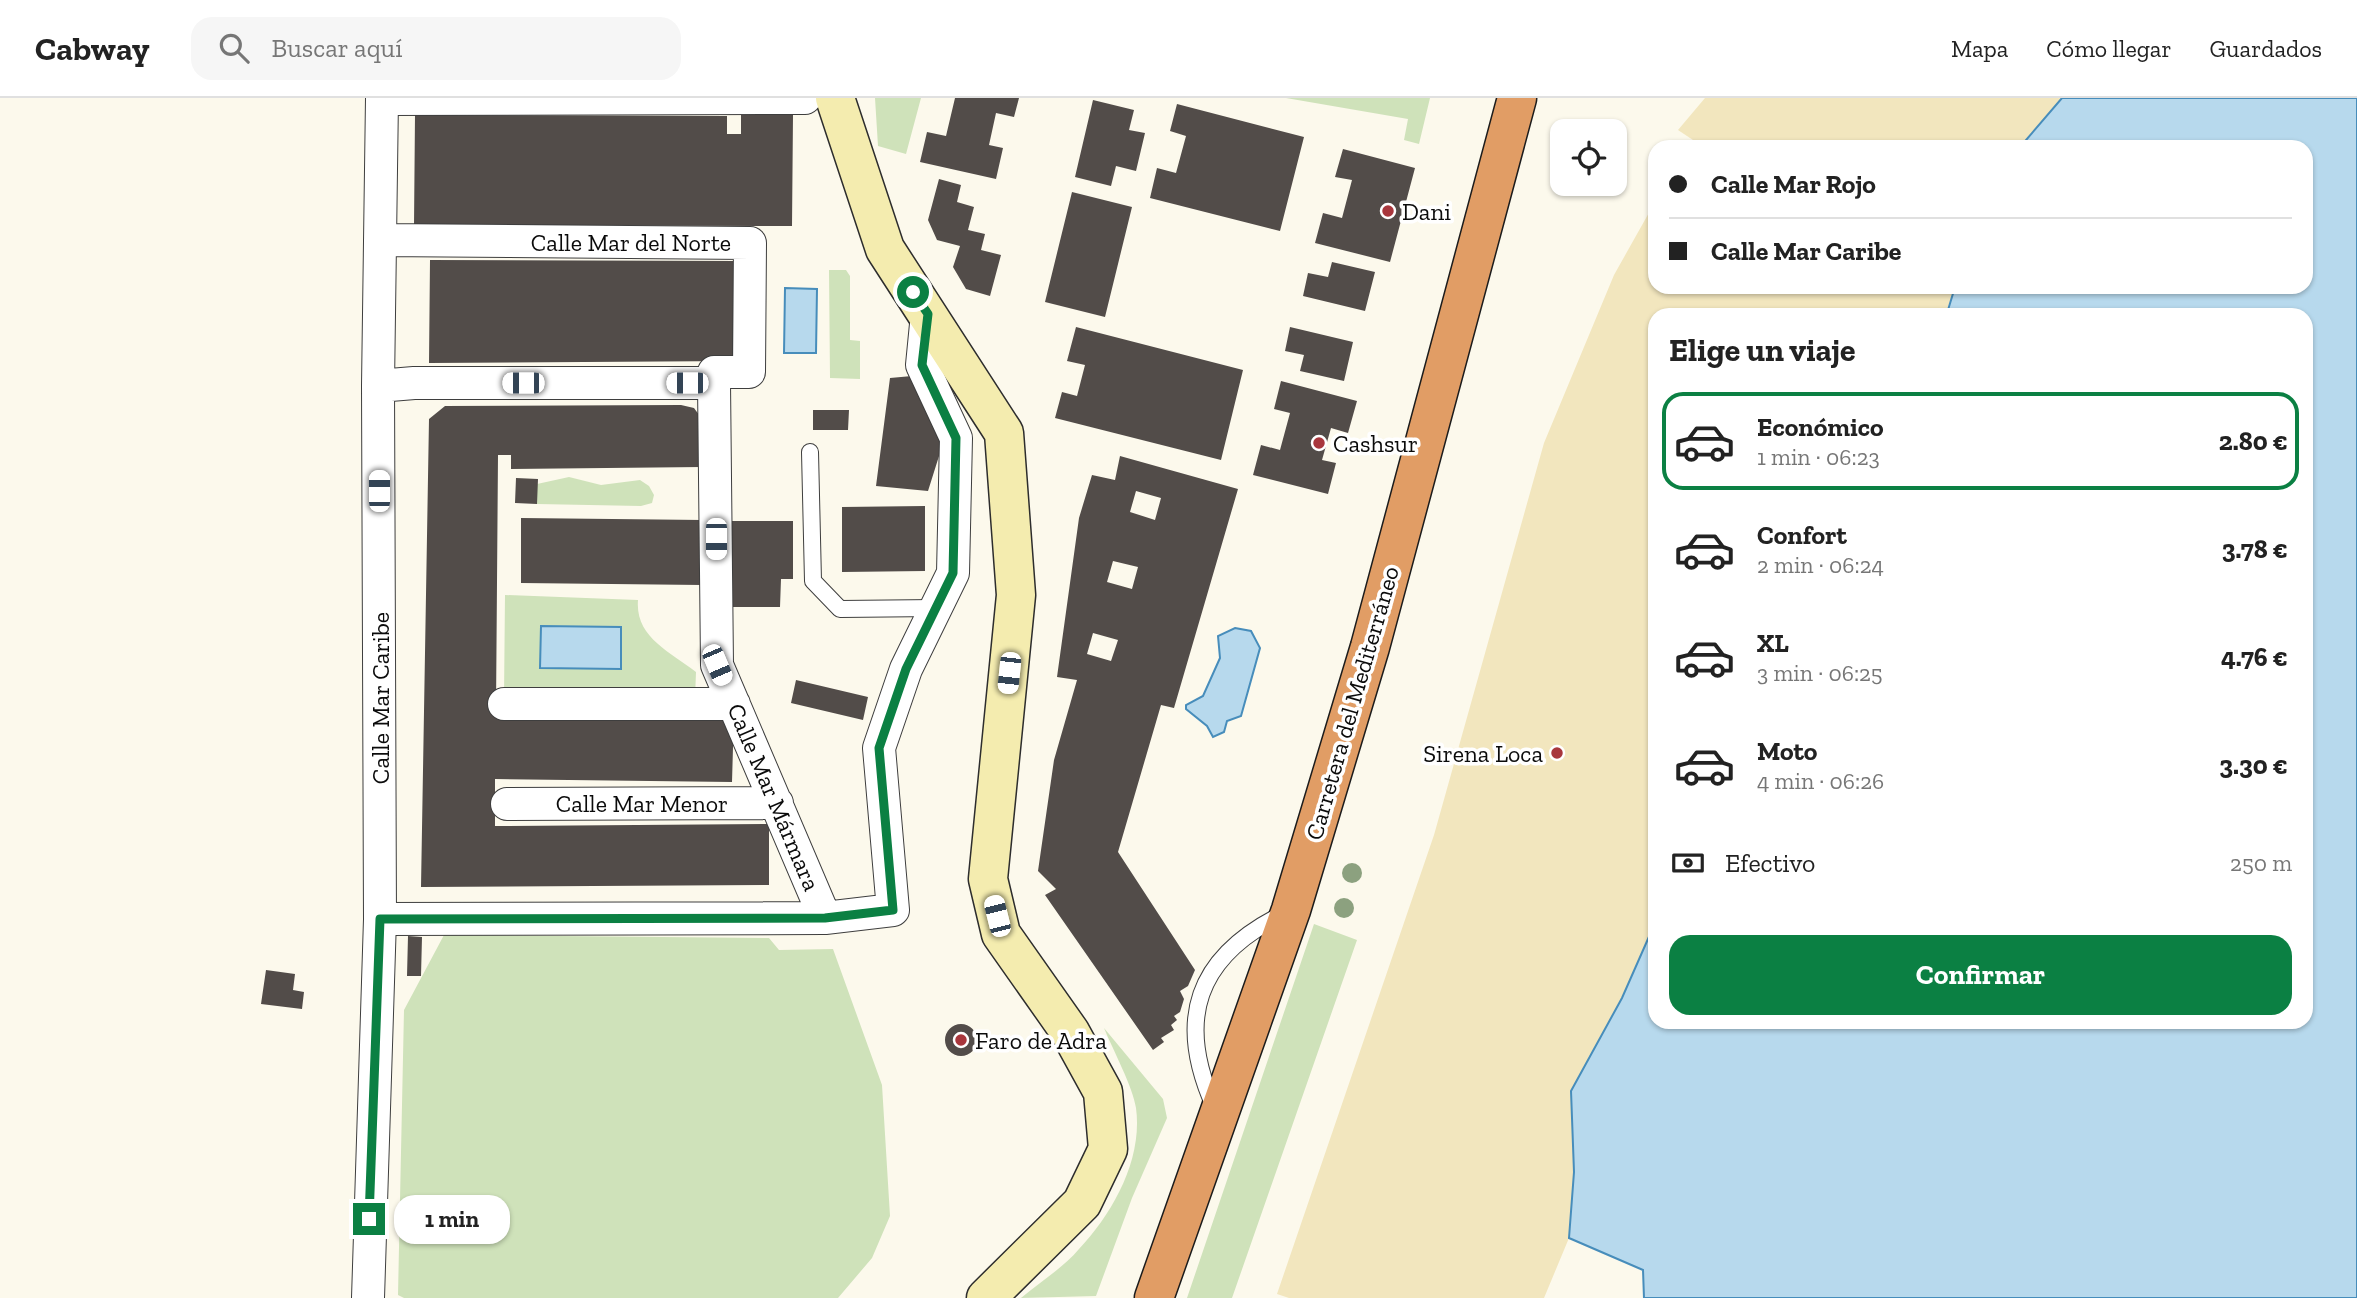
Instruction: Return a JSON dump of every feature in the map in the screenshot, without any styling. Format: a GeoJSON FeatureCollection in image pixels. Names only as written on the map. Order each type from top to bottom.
{"type":"FeatureCollection","features":[{"type":"Feature","properties":{"kind":"highway","name":"Carretera del Mediterráneo"},"geometry":{"type":"LineString","coordinates":[[1154,1298],[1291,910],[1370,647],[1517,98]]}},
{"type":"Feature","properties":{"kind":"street"},"geometry":{"type":"LineString","coordinates":[[382,98],[805,98]]}},
{"type":"Feature","properties":{"kind":"street","name":"Calle Mar Caribe"},"geometry":{"type":"LineString","coordinates":[[368,1298],[380,919],[378,386],[382,98]]}},
{"type":"Feature","properties":{"kind":"street"},"geometry":{"type":"LineString","coordinates":[[835,98],[885,249],[1004,433],[1016,595],[988,879],[1001,934],[1070,1032],[1102,1092],[1108,1149],[1082,1203],[986,1298]]}},
{"type":"Feature","properties":{"kind":"street","name":"Calle Mar del Norte"},"geometry":{"type":"LineString","coordinates":[[380,240],[750,243],[748,372],[714,372],[714,383]]}},
{"type":"Feature","properties":{"kind":"street"},"geometry":{"type":"LineString","coordinates":[[380,919],[825,918],[893,910],[879,748],[906,669],[953,573],[956,438],[922,365],[928,314]]}},
{"type":"Feature","properties":{"kind":"street"},"geometry":{"type":"LineString","coordinates":[[378,386],[414,383],[714,383]]}},
{"type":"Feature","properties":{"kind":"street","name":"Calle Mar Mármara"},"geometry":{"type":"LineString","coordinates":[[714,383],[717,665],[825,918]]}},
{"type":"Feature","properties":{"kind":"street"},"geometry":{"type":"LineString","coordinates":[[504,704],[734,704]]}},
{"type":"Feature","properties":{"kind":"street","name":"Calle Mar Menor"},"geometry":{"type":"LineString","coordinates":[[508,804],[777,803]]}},
{"type":"Feature","properties":{"kind":"lane"},"geometry":{"type":"LineString","coordinates":[[810,452],[813,581],[840,609],[936,608]]}},
{"type":"Feature","properties":{"kind":"lane"},"geometry":{"type":"LineString","coordinates":[[1219,1115],[1198,1059],[1195,1039],[1194,1029],[1201,990],[1220,961],[1251,930],[1291,910]]}},
{"type":"Feature","properties":{"kind":"green space"},"geometry":{"type":"Polygon","coordinates":[[[875,98],[921,98],[906,154],[878,146],[875,98]]]}},
{"type":"Feature","properties":{"kind":"green space"},"geometry":{"type":"Polygon","coordinates":[[[1286,98],[1430,98],[1419,144],[1404,140],[1408,119],[1286,98]]]}},
{"type":"Feature","properties":{"kind":"green space"},"geometry":{"type":"Polygon","coordinates":[[[829,270],[846,270],[850,276],[850,340],[860,341],[860,379],[830,378],[829,270]]]}},
{"type":"Feature","properties":{"kind":"green space"},"geometry":{"type":"Polygon","coordinates":[[[569,477],[601,485],[640,480],[649,486],[654,495],[652,503],[641,506],[537,504],[537,484],[569,477]]]}},
{"type":"Feature","properties":{"kind":"green space"},"geometry":{"type":"Polygon","coordinates":[[[505,595],[638,600],[642,624],[648,634],[696,672],[695,699],[504,697],[505,595]]]}},
{"type":"Feature","properties":{"kind":"green space"},"geometry":{"type":"Polygon","coordinates":[[[1314,924],[1357,940],[1232,1298],[1187,1298],[1314,924]]]}},
{"type":"Feature","properties":{"kind":"green space"},"geometry":{"type":"Polygon","coordinates":[[[444,935],[769,938],[779,950],[833,949],[882,1085],[890,1216],[872,1258],[838,1298],[404,1298],[398,1295],[404,1010],[444,935]]]}},
{"type":"Feature","properties":{"kind":"green space"},"geometry":{"type":"Polygon","coordinates":[[[1104,1028],[1163,1099],[1167,1118],[1132,1198],[1096,1296],[1021,1298],[1073,1256],[1091,1235],[1114,1202],[1130,1166],[1137,1127],[1136,1108],[1127,1079],[1104,1028]]]}},
{"type":"Feature","properties":{"kind":"sand"},"geometry":{"type":"Polygon","coordinates":[[[1705,98],[2062,98],[2026,140],[1693,140],[1678,130],[1705,98]]]}},
{"type":"Feature","properties":{"kind":"sand","name":"Sirena Loca"},"geometry":{"type":"Polygon","coordinates":[[[1648,214],[1648,294],[1952,294],[1948,308],[1648,308],[1648,939],[1622,998],[1574,1172],[1569,1238],[1544,1298],[1289,1298],[1277,1294],[1434,835],[1544,443],[1614,275],[1648,214]]]}},
{"type":"Feature","properties":{"kind":"water"},"geometry":{"type":"Polygon","coordinates":[[[2062,98],[2357,98],[2357,1298],[1644,1298],[1643,1270],[1569,1238],[1574,1172],[1571,1091],[1622,998],[1648,939],[1648,1029],[2313,1029],[2313,308],[1949,308],[1953,294],[2313,294],[2313,140],[2026,140],[2062,98]]]}},
{"type":"Feature","properties":{"kind":"water"},"geometry":{"type":"Polygon","coordinates":[[[785,288],[817,289],[816,353],[784,353],[785,288]]]}},
{"type":"Feature","properties":{"kind":"water"},"geometry":{"type":"Polygon","coordinates":[[[541,626],[621,627],[621,669],[540,668],[541,626]]]}},
{"type":"Feature","properties":{"kind":"water"},"geometry":{"type":"Polygon","coordinates":[[[1235,628],[1251,631],[1260,648],[1241,716],[1227,721],[1224,732],[1213,737],[1207,726],[1186,709],[1186,705],[1203,696],[1220,658],[1218,636],[1235,628]]]}},
{"type":"Feature","properties":{"kind":"building"},"geometry":{"type":"Polygon","coordinates":[[[955,98],[1019,98],[1014,117],[996,113],[989,145],[1003,148],[996,179],[920,162],[927,132],[946,136],[955,98]]]}},
{"type":"Feature","properties":{"kind":"building"},"geometry":{"type":"Polygon","coordinates":[[[1093,100],[1134,110],[1129,130],[1145,133],[1136,171],[1116,166],[1111,186],[1075,177],[1093,100]]]}},
{"type":"Feature","properties":{"kind":"building"},"geometry":{"type":"Polygon","coordinates":[[[1177,104],[1304,137],[1280,231],[1150,198],[1157,168],[1176,173],[1186,136],[1170,131],[1177,104]]]}},
{"type":"Feature","properties":{"kind":"building"},"geometry":{"type":"Polygon","coordinates":[[[415,115],[727,116],[727,134],[741,134],[741,115],[793,115],[792,226],[414,225],[415,115]]]}},
{"type":"Feature","properties":{"kind":"building"},"geometry":{"type":"Polygon","coordinates":[[[1343,149],[1415,168],[1390,262],[1315,243],[1323,213],[1342,218],[1352,180],[1335,177],[1343,149]]]}},
{"type":"Feature","properties":{"kind":"building"},"geometry":{"type":"Polygon","coordinates":[[[939,179],[961,185],[957,202],[974,207],[968,230],[985,234],[981,250],[1001,255],[990,296],[966,289],[953,267],[960,246],[937,240],[928,220],[939,179]]]}},
{"type":"Feature","properties":{"kind":"building"},"geometry":{"type":"Polygon","coordinates":[[[1072,192],[1132,207],[1105,317],[1045,302],[1072,192]]]}},
{"type":"Feature","properties":{"kind":"building"},"geometry":{"type":"Polygon","coordinates":[[[430,260],[736,261],[737,361],[429,363],[430,260]]]}},
{"type":"Feature","properties":{"kind":"building"},"geometry":{"type":"Polygon","coordinates":[[[1332,262],[1375,272],[1365,311],[1303,296],[1308,273],[1328,277],[1332,262]]]}},
{"type":"Feature","properties":{"kind":"building"},"geometry":{"type":"Polygon","coordinates":[[[1076,327],[1243,370],[1221,460],[1055,418],[1062,392],[1077,396],[1085,365],[1067,361],[1076,327]]]}},
{"type":"Feature","properties":{"kind":"building"},"geometry":{"type":"Polygon","coordinates":[[[1290,327],[1353,342],[1344,381],[1300,371],[1304,355],[1285,351],[1290,327]]]}},
{"type":"Feature","properties":{"kind":"building"},"geometry":{"type":"Polygon","coordinates":[[[912,376],[945,437],[928,491],[876,486],[890,378],[912,376]]]}},
{"type":"Feature","properties":{"kind":"building"},"geometry":{"type":"Polygon","coordinates":[[[1281,381],[1357,401],[1348,433],[1331,428],[1322,460],[1336,463],[1328,494],[1253,475],[1261,445],[1280,450],[1290,413],[1274,409],[1281,381]]]}},
{"type":"Feature","properties":{"kind":"building"},"geometry":{"type":"Polygon","coordinates":[[[681,405],[694,408],[702,419],[702,467],[511,469],[511,455],[498,455],[496,710],[734,713],[732,782],[495,779],[495,826],[769,824],[769,885],[421,887],[429,419],[445,406],[681,405]]]}},
{"type":"Feature","properties":{"kind":"building"},"geometry":{"type":"Polygon","coordinates":[[[813,410],[849,410],[848,430],[813,430],[813,410]]]}},
{"type":"Feature","properties":{"kind":"building"},"geometry":{"type":"Polygon","coordinates":[[[1120,456],[1238,489],[1174,708],[1161,705],[1118,852],[1195,970],[1188,986],[1180,991],[1184,999],[1180,1012],[1174,1016],[1177,1020],[1171,1025],[1174,1030],[1161,1038],[1164,1042],[1153,1050],[1045,895],[1056,889],[1038,871],[1054,760],[1077,680],[1057,677],[1079,518],[1092,475],[1115,480],[1120,456]],[[1136,491],[1130,512],[1155,520],[1161,498],[1136,491]],[[1113,561],[1107,582],[1132,589],[1138,567],[1113,561]],[[1093,633],[1087,654],[1111,661],[1118,640],[1093,633]]]}},
{"type":"Feature","properties":{"kind":"building"},"geometry":{"type":"Polygon","coordinates":[[[516,478],[538,479],[537,504],[515,503],[516,478]]]}},
{"type":"Feature","properties":{"kind":"building"},"geometry":{"type":"Polygon","coordinates":[[[925,506],[925,571],[842,572],[842,507],[925,506]]]}},
{"type":"Feature","properties":{"kind":"building"},"geometry":{"type":"Polygon","coordinates":[[[521,518],[703,520],[702,585],[521,583],[521,518]]]}},
{"type":"Feature","properties":{"kind":"building"},"geometry":{"type":"Polygon","coordinates":[[[729,521],[793,521],[793,579],[781,579],[780,607],[729,607],[729,521]]]}},
{"type":"Feature","properties":{"kind":"building"},"geometry":{"type":"Polygon","coordinates":[[[796,680],[868,697],[863,720],[791,703],[796,680]]]}},
{"type":"Feature","properties":{"kind":"building"},"geometry":{"type":"Polygon","coordinates":[[[408,936],[422,937],[421,976],[407,976],[408,936]]]}},
{"type":"Feature","properties":{"kind":"building"},"geometry":{"type":"Polygon","coordinates":[[[266,970],[295,974],[293,990],[304,992],[302,1009],[261,1004],[266,970]]]}},
{"type":"Feature","properties":{"kind":"building","name":"Faro de Adra"},"geometry":{"type":"Polygon","coordinates":[[[961,1024],[972,1029],[977,1040],[972,1051],[961,1056],[950,1051],[945,1040],[950,1029],[961,1024]]]}},
{"type":"Feature","properties":{"kind":"place","name":"Dani"},"geometry":{"type":"Point","coordinates":[1388,211]}},
{"type":"Feature","properties":{"kind":"place","name":"Cashsur"},"geometry":{"type":"Point","coordinates":[1319,443]}},
{"type":"Feature","properties":{"kind":"place","name":"Sirena Loca"},"geometry":{"type":"Point","coordinates":[1557,753]}},
{"type":"Feature","properties":{"kind":"place","name":"Faro de Adra"},"geometry":{"type":"Point","coordinates":[961,1040]}},
{"type":"Feature","properties":{"kind":"route"},"geometry":{"type":"LineString","coordinates":[[369,1219],[380,919],[825,918],[893,910],[879,748],[906,669],[953,573],[956,438],[922,365],[928,314],[913,292]]}}]}
